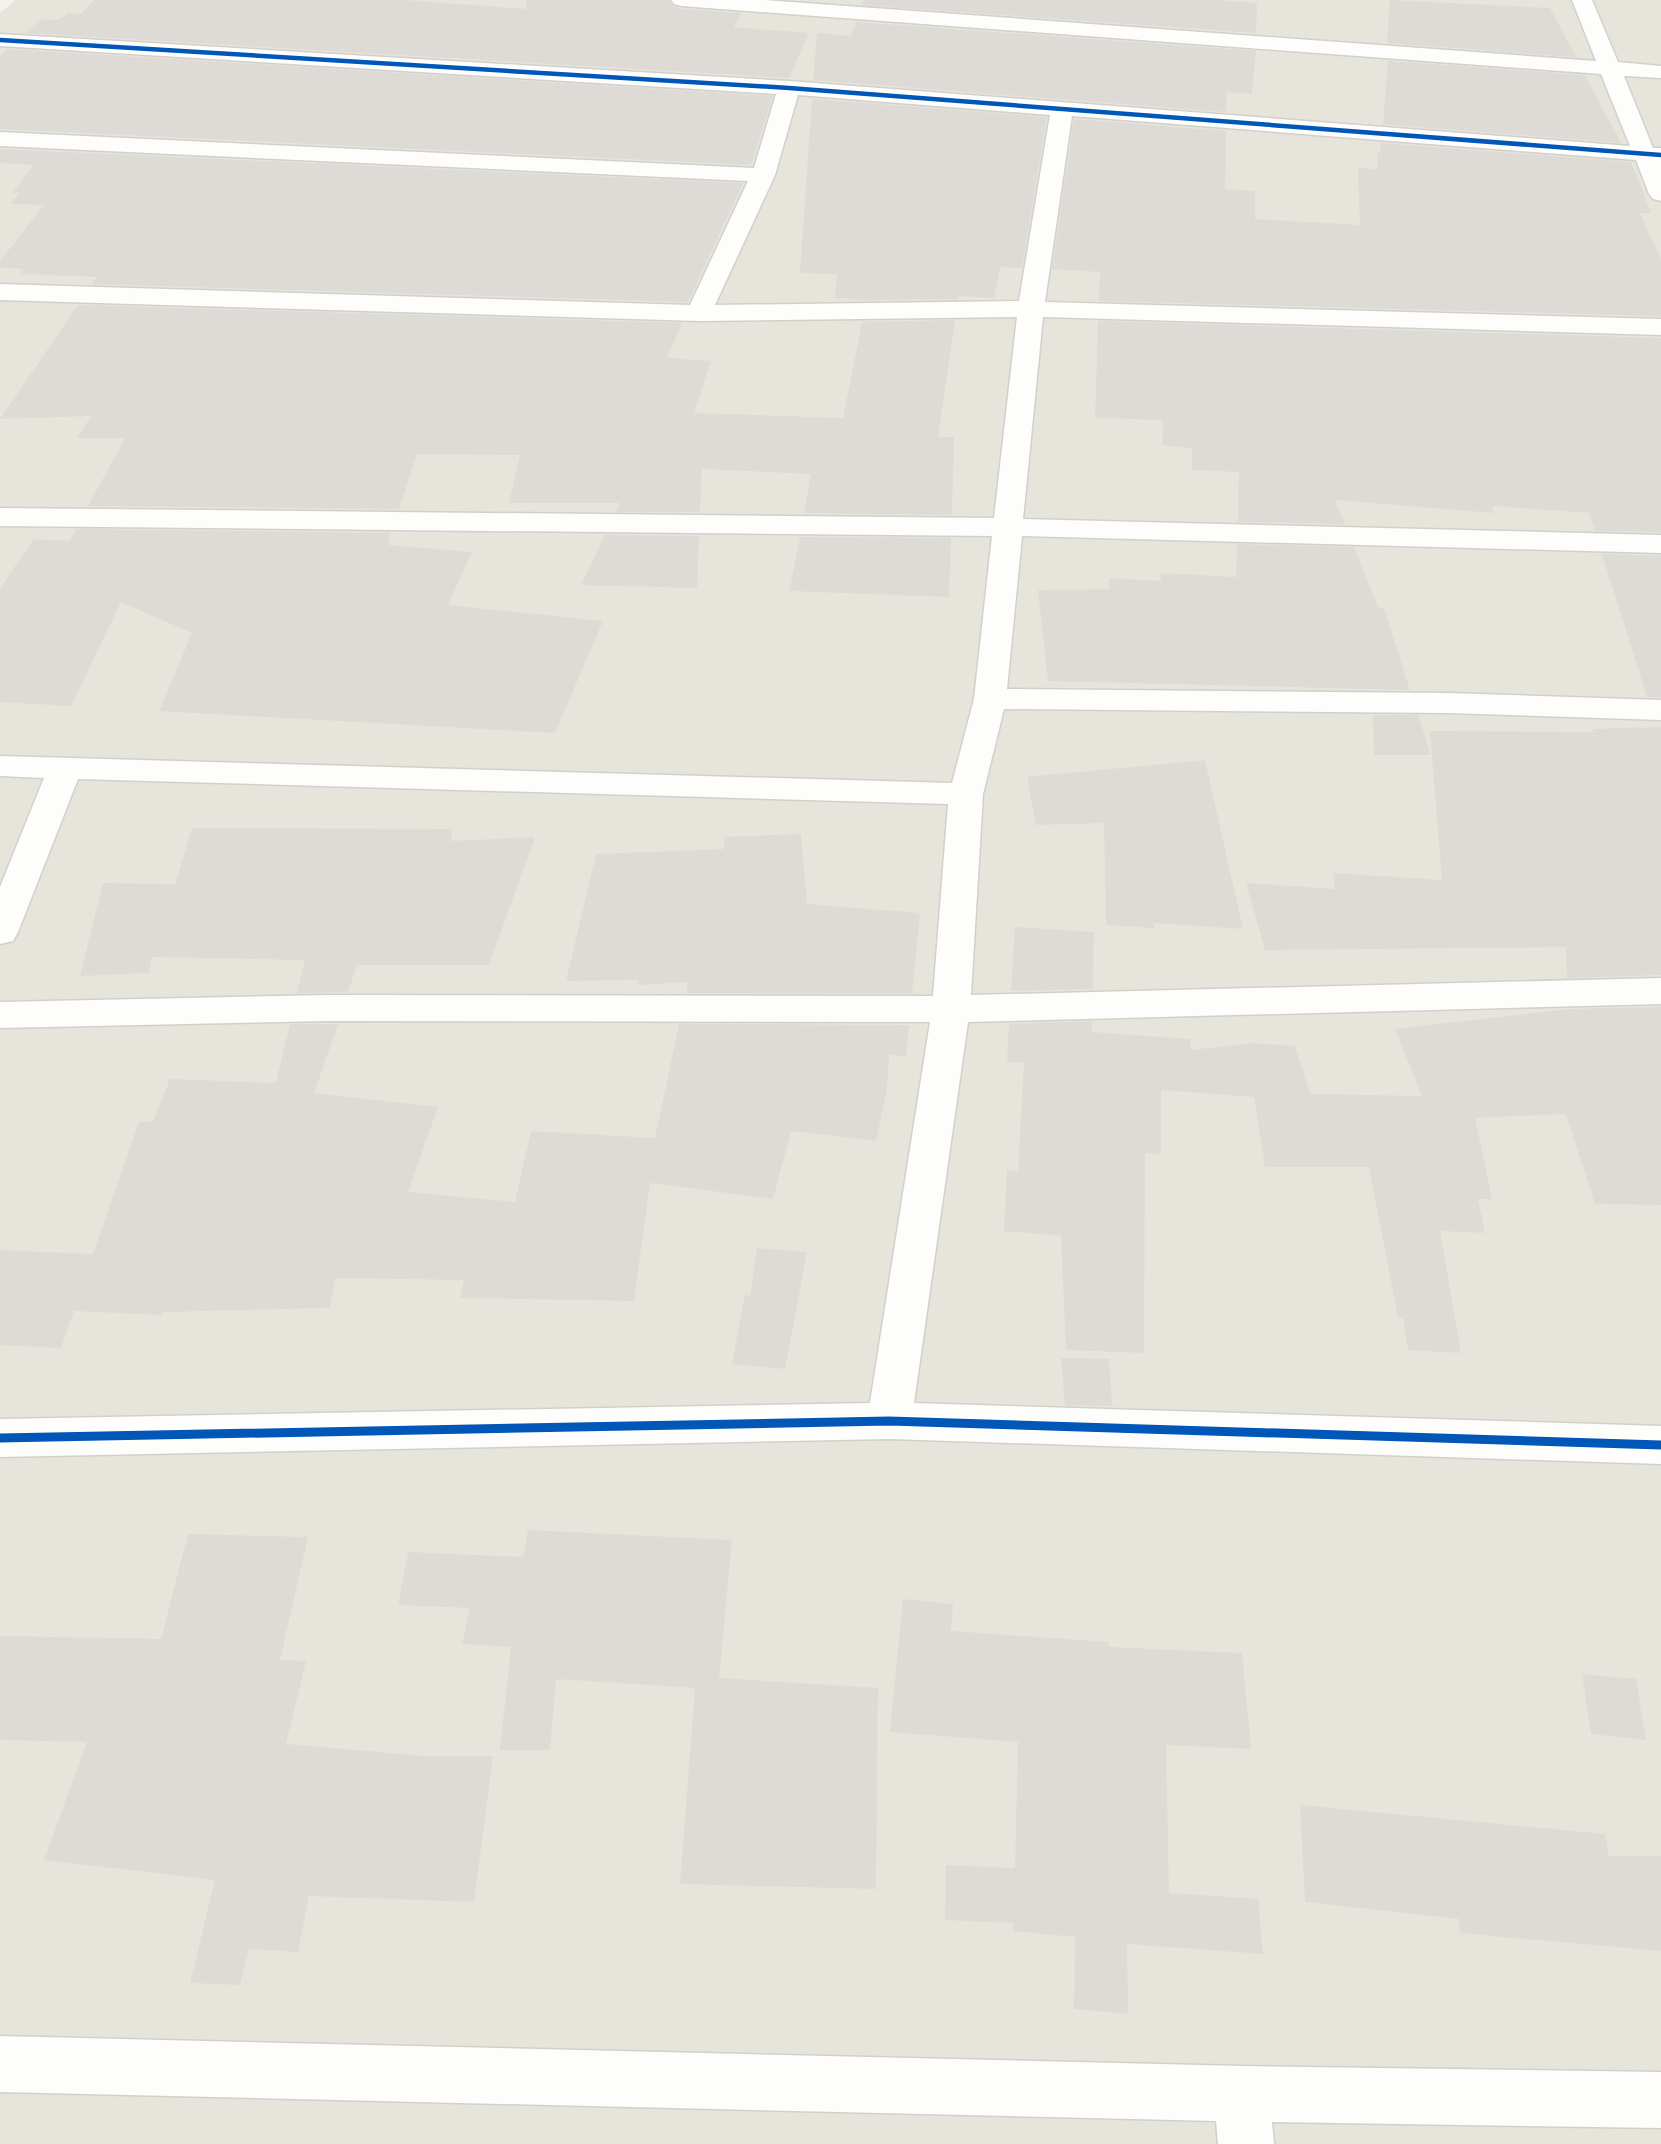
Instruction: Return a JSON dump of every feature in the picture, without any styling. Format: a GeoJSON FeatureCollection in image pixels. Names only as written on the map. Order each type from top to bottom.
{"type":"FeatureCollection","features":[{"type":"Feature","properties":{"kind":"street"},"geometry":{"type":"LineString","coordinates":[[681,0],[1661,72]]}},
{"type":"Feature","properties":{"kind":"street"},"geometry":{"type":"LineString","coordinates":[[1012,24],[1019,0]]}},
{"type":"Feature","properties":{"kind":"street"},"geometry":{"type":"LineString","coordinates":[[1582,0],[1608,68],[1653,154],[1661,194]]}},
{"type":"Feature","properties":{"kind":"street"},"geometry":{"type":"LineString","coordinates":[[1,45],[789,88],[1653,154]]}},
{"type":"Feature","properties":{"kind":"street"},"geometry":{"type":"LineString","coordinates":[[699,313],[763,174],[789,88]]}},
{"type":"Feature","properties":{"kind":"street"},"geometry":{"type":"LineString","coordinates":[[889,1421],[951,1009],[966,794],[989,699],[1031,309],[1062,108]]}},
{"type":"Feature","properties":{"kind":"street"},"geometry":{"type":"LineString","coordinates":[[0,139],[763,174]]}},
{"type":"Feature","properties":{"kind":"street"},"geometry":{"type":"LineString","coordinates":[[0,292],[699,313],[1031,309],[1661,327]]}},
{"type":"Feature","properties":{"kind":"street"},"geometry":{"type":"LineString","coordinates":[[0,517],[1007,527],[1661,544]]}},
{"type":"Feature","properties":{"kind":"street"},"geometry":{"type":"LineString","coordinates":[[989,699],[1448,703],[1661,710]]}},
{"type":"Feature","properties":{"kind":"street"},"geometry":{"type":"LineString","coordinates":[[0,766],[966,794]]}},
{"type":"Feature","properties":{"kind":"street"},"geometry":{"type":"LineString","coordinates":[[0,932],[65,768]]}},
{"type":"Feature","properties":{"kind":"street"},"geometry":{"type":"LineString","coordinates":[[0,1015],[328,1007],[951,1009],[1661,991]]}},
{"type":"Feature","properties":{"kind":"street"},"geometry":{"type":"LineString","coordinates":[[0,1438],[889,1421],[1661,1445]]}},
{"type":"Feature","properties":{"kind":"street"},"geometry":{"type":"LineString","coordinates":[[0,2064],[1244,2119],[1661,2100]]}},
{"type":"Feature","properties":{"kind":"shaded area"},"geometry":{"type":"Polygon","coordinates":[[[16,0],[1661,0],[1661,2144],[0,2144],[0,13],[16,0]]]}},
{"type":"Feature","properties":{"kind":"building"},"geometry":{"type":"Polygon","coordinates":[[[94,0],[404,0],[526,9],[526,0],[668,0],[672,6],[680,9],[741,13],[734,27],[809,33],[789,78],[26,33],[43,19],[59,20],[68,13],[81,14],[94,0]]]}},
{"type":"Feature","properties":{"kind":"building"},"geometry":{"type":"Polygon","coordinates":[[[864,0],[1215,0],[1257,3],[1256,33],[862,5],[864,0]]]}},
{"type":"Feature","properties":{"kind":"building"},"geometry":{"type":"Polygon","coordinates":[[[1390,0],[1550,8],[1576,57],[1387,43],[1390,0]]]}},
{"type":"Feature","properties":{"kind":"building"},"geometry":{"type":"Polygon","coordinates":[[[856,22],[1256,51],[1252,94],[1227,92],[1226,112],[813,80],[817,33],[851,36],[856,22]]]}},
{"type":"Feature","properties":{"kind":"building"},"geometry":{"type":"Polygon","coordinates":[[[8,49],[773,96],[751,165],[0,129],[0,56],[8,49]]]}},
{"type":"Feature","properties":{"kind":"building"},"geometry":{"type":"Polygon","coordinates":[[[1388,61],[1585,75],[1621,143],[1383,124],[1388,61]]]}},
{"type":"Feature","properties":{"kind":"building"},"geometry":{"type":"Polygon","coordinates":[[[812,99],[1047,117],[1022,268],[1000,267],[994,298],[835,298],[837,274],[800,273],[812,99]]]}},
{"type":"Feature","properties":{"kind":"building"},"geometry":{"type":"Polygon","coordinates":[[[1074,119],[1226,131],[1225,189],[1255,191],[1255,219],[1360,225],[1358,168],[1378,169],[1377,152],[1380,153],[1381,143],[1631,162],[1651,213],[1640,213],[1661,260],[1661,316],[1099,301],[1100,272],[1052,269],[1074,119]]]}},
{"type":"Feature","properties":{"kind":"building"},"geometry":{"type":"Polygon","coordinates":[[[0,149],[743,183],[688,302],[92,284],[97,277],[21,274],[24,269],[0,268],[0,261],[44,205],[11,204],[19,193],[12,193],[34,165],[0,163],[0,149]]]}},
{"type":"Feature","properties":{"kind":"building"},"geometry":{"type":"Polygon","coordinates":[[[78,305],[682,323],[667,358],[711,361],[694,413],[843,418],[862,322],[955,320],[938,437],[954,437],[952,515],[804,513],[811,474],[702,469],[700,512],[616,512],[620,503],[509,503],[520,455],[417,454],[399,509],[88,506],[125,438],[77,438],[91,416],[0,419],[78,305]]]}},
{"type":"Feature","properties":{"kind":"building"},"geometry":{"type":"Polygon","coordinates":[[[1098,321],[1661,338],[1661,532],[1595,531],[1589,513],[1492,506],[1494,513],[1335,500],[1345,524],[1238,522],[1239,472],[1192,470],[1192,448],[1162,445],[1163,420],[1095,418],[1098,321]]]}},
{"type":"Feature","properties":{"kind":"building"},"geometry":{"type":"Polygon","coordinates":[[[76,529],[391,533],[388,545],[472,552],[448,605],[603,621],[555,733],[159,711],[192,633],[121,602],[71,706],[0,702],[0,588],[34,539],[70,541],[76,529]]]}},
{"type":"Feature","properties":{"kind":"building"},"geometry":{"type":"Polygon","coordinates":[[[605,535],[699,536],[697,588],[581,585],[605,535]]]}},
{"type":"Feature","properties":{"kind":"building"},"geometry":{"type":"Polygon","coordinates":[[[800,537],[951,538],[949,597],[789,591],[800,537]]]}},
{"type":"Feature","properties":{"kind":"building"},"geometry":{"type":"Polygon","coordinates":[[[1237,544],[1354,547],[1379,609],[1384,608],[1410,690],[1048,681],[1038,590],[1110,589],[1109,578],[1161,581],[1161,573],[1236,577],[1237,544]]]}},
{"type":"Feature","properties":{"kind":"building"},"geometry":{"type":"Polygon","coordinates":[[[1602,554],[1661,556],[1661,697],[1647,697],[1602,554]]]}},
{"type":"Feature","properties":{"kind":"building"},"geometry":{"type":"Polygon","coordinates":[[[1373,715],[1418,715],[1431,755],[1374,755],[1373,715]]]}},
{"type":"Feature","properties":{"kind":"building"},"geometry":{"type":"Polygon","coordinates":[[[1661,727],[1661,975],[1567,978],[1566,947],[1265,950],[1246,883],[1335,889],[1333,873],[1442,880],[1430,731],[1594,732],[1592,729],[1661,727]]]}},
{"type":"Feature","properties":{"kind":"building"},"geometry":{"type":"Polygon","coordinates":[[[1205,760],[1243,929],[1154,923],[1154,928],[1106,925],[1104,823],[1036,825],[1027,777],[1205,760]]]}},
{"type":"Feature","properties":{"kind":"building"},"geometry":{"type":"Polygon","coordinates":[[[192,828],[452,829],[451,841],[535,837],[489,965],[357,965],[348,992],[297,993],[305,960],[152,957],[149,973],[80,976],[103,883],[175,884],[192,828]]]}},
{"type":"Feature","properties":{"kind":"building"},"geometry":{"type":"Polygon","coordinates":[[[801,834],[807,904],[920,913],[912,993],[686,993],[688,982],[639,985],[638,980],[566,981],[596,854],[724,849],[724,837],[801,834]]]}},
{"type":"Feature","properties":{"kind":"building"},"geometry":{"type":"Polygon","coordinates":[[[1015,927],[1094,932],[1093,989],[1011,991],[1015,927]]]}},
{"type":"Feature","properties":{"kind":"building"},"geometry":{"type":"Polygon","coordinates":[[[1661,1007],[1661,1205],[1595,1204],[1566,1114],[1475,1118],[1492,1199],[1478,1199],[1485,1233],[1440,1231],[1461,1353],[1408,1350],[1403,1318],[1398,1317],[1369,1167],[1265,1167],[1254,1097],[1161,1090],[1161,1155],[1145,1153],[1144,1353],[1066,1350],[1061,1236],[1004,1231],[1007,1170],[1018,1171],[1024,1062],[1007,1062],[1009,1024],[1092,1021],[1092,1032],[1190,1039],[1191,1050],[1252,1043],[1295,1046],[1310,1094],[1422,1096],[1395,1029],[1569,1009],[1661,1007]]]}},
{"type":"Feature","properties":{"kind":"building"},"geometry":{"type":"Polygon","coordinates":[[[290,1024],[338,1024],[314,1093],[438,1107],[408,1192],[515,1202],[531,1131],[655,1138],[679,1024],[909,1025],[906,1056],[889,1055],[887,1088],[876,1141],[791,1131],[773,1199],[650,1183],[634,1301],[460,1298],[464,1280],[335,1278],[330,1308],[163,1312],[162,1315],[74,1311],[61,1348],[0,1345],[0,1250],[93,1254],[139,1122],[153,1122],[170,1079],[276,1083],[290,1024]]]}},
{"type":"Feature","properties":{"kind":"building"},"geometry":{"type":"Polygon","coordinates":[[[757,1248],[807,1252],[785,1369],[732,1364],[745,1295],[750,1296],[757,1248]]]}},
{"type":"Feature","properties":{"kind":"building"},"geometry":{"type":"Polygon","coordinates":[[[1061,1358],[1109,1359],[1112,1406],[1065,1405],[1061,1358]]]}},
{"type":"Feature","properties":{"kind":"building"},"geometry":{"type":"Polygon","coordinates":[[[528,1530],[732,1540],[719,1678],[878,1688],[876,1889],[680,1884],[695,1688],[556,1679],[550,1750],[500,1750],[511,1647],[462,1644],[470,1608],[398,1605],[408,1552],[523,1557],[528,1530]]]}},
{"type":"Feature","properties":{"kind":"building"},"geometry":{"type":"Polygon","coordinates":[[[188,1534],[308,1537],[280,1660],[306,1661],[286,1744],[426,1756],[493,1756],[474,1902],[309,1896],[298,1952],[249,1949],[240,1985],[190,1983],[215,1880],[44,1860],[87,1742],[0,1740],[0,1636],[161,1639],[188,1534]]]}},
{"type":"Feature","properties":{"kind":"building"},"geometry":{"type":"Polygon","coordinates":[[[903,1599],[953,1604],[951,1631],[1109,1642],[1109,1647],[1242,1653],[1251,1749],[1166,1745],[1169,1893],[1258,1899],[1263,1954],[1127,1944],[1128,2014],[1074,2009],[1075,1937],[1013,1931],[1013,1923],[945,1920],[946,1865],[1015,1868],[1018,1742],[890,1732],[903,1599]]]}},
{"type":"Feature","properties":{"kind":"building"},"geometry":{"type":"Polygon","coordinates":[[[1582,1674],[1636,1679],[1646,1740],[1591,1734],[1582,1674]]]}},
{"type":"Feature","properties":{"kind":"building"},"geometry":{"type":"Polygon","coordinates":[[[1300,1805],[1605,1834],[1609,1856],[1661,1856],[1661,1951],[1460,1933],[1459,1919],[1305,1902],[1300,1805]]]}},
{"type":"Feature","properties":{"kind":"cycle path"},"geometry":{"type":"LineString","coordinates":[[0,40],[789,88],[1661,155]]}},
{"type":"Feature","properties":{"kind":"cycle path"},"geometry":{"type":"LineString","coordinates":[[0,1438],[889,1421],[1661,1445]]}}]}
